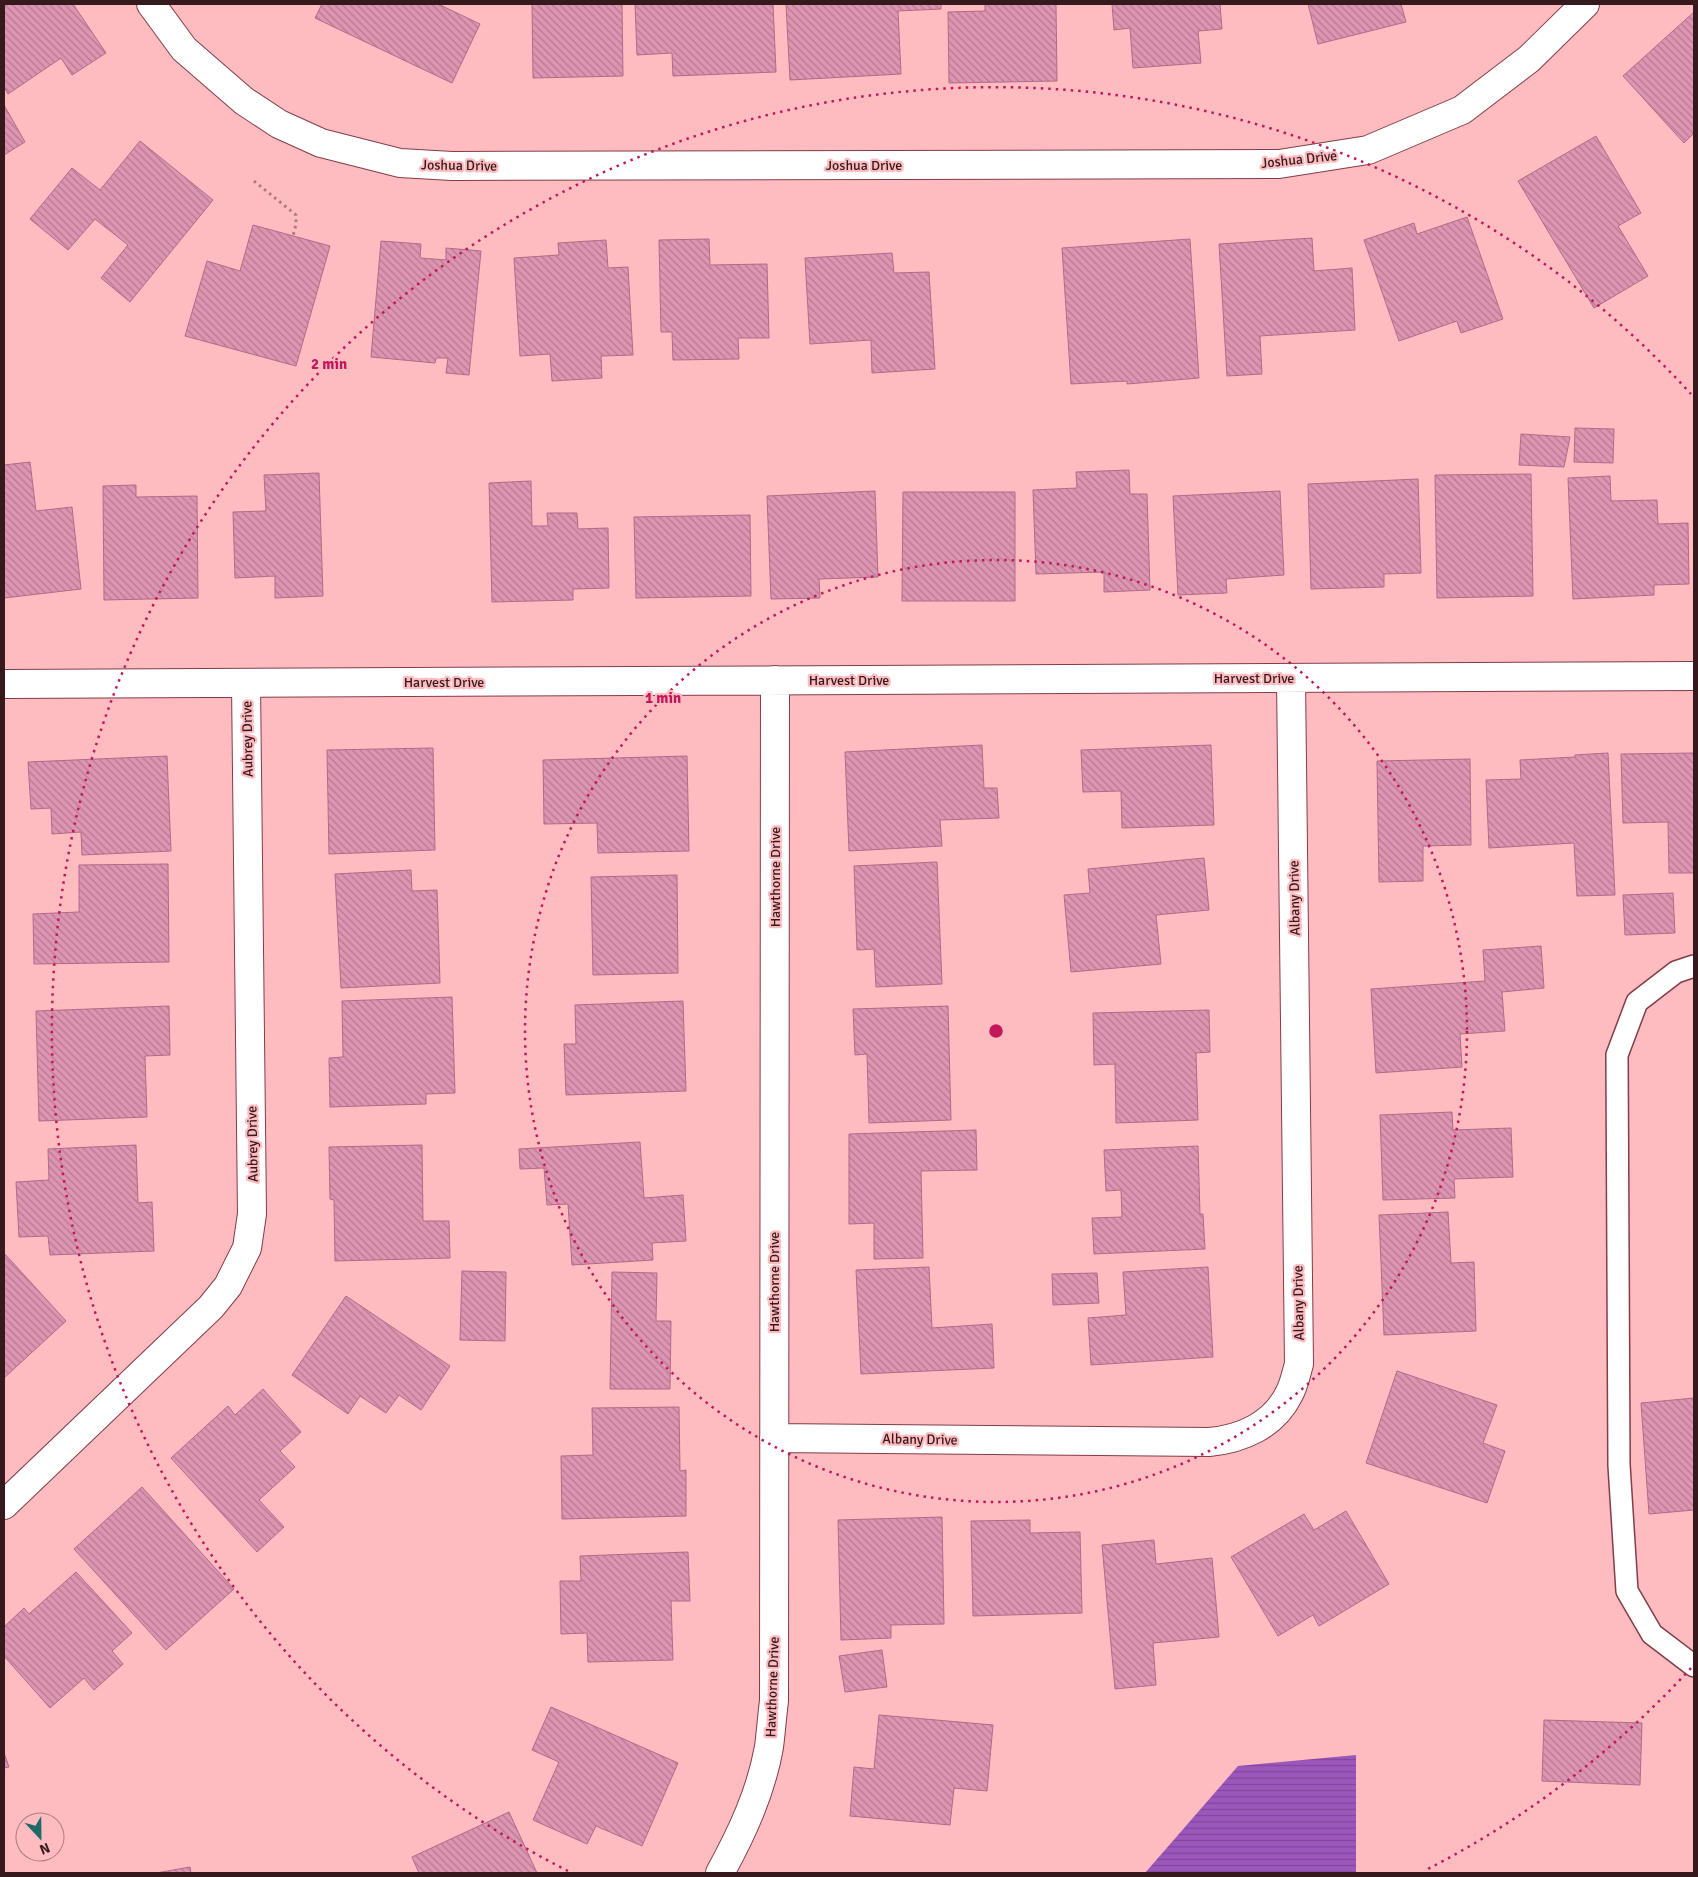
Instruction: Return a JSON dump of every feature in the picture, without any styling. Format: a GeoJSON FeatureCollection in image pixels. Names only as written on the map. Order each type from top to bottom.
{"type":"FeatureCollection","features":[{"type":"Feature","properties":{"kind":"street","name":"Joshua Drive"},"geometry":{"type":"LineString","coordinates":[[151,4],[184,49],[244,101],[279,124],[321,143],[400,163],[452,166],[1279,164],[1368,150],[1462,110],[1529,59],[1585,4]]}},
{"type":"Feature","properties":{"kind":"street","name":"Harvest Drive"},"geometry":{"type":"LineString","coordinates":[[4,684],[1694,676]]}},
{"type":"Feature","properties":{"kind":"street","name":"Albany Drive"},"geometry":{"type":"LineString","coordinates":[[774,1438],[1209,1442],[1227,1440],[1252,1432],[1273,1416],[1289,1394],[1299,1364],[1291,678]]}},
{"type":"Feature","properties":{"kind":"street","name":"Hawthorne Drive"},"geometry":{"type":"LineString","coordinates":[[720,1873],[741,1834],[758,1790],[769,1747],[774,1700],[775,680]]}},
{"type":"Feature","properties":{"kind":"street","name":"Aubrey Drive"},"geometry":{"type":"LineString","coordinates":[[4,1505],[211,1307],[228,1286],[247,1248],[252,1214],[246,683]]}},
{"type":"Feature","properties":{"kind":"lane"},"geometry":{"type":"LineString","coordinates":[[1694,966],[1676,972],[1637,1002],[1617,1055],[1617,1065],[1619,1465],[1628,1591],[1652,1634],[1694,1666]]}},
{"type":"Feature","properties":{"kind":"path"},"geometry":{"type":"LineString","coordinates":[[254,181],[296,215],[293,236]]}},
{"type":"Feature","properties":{"kind":"shaded area"},"geometry":{"type":"Polygon","coordinates":[[[1356,1755],[1356,1873],[1145,1873],[1238,1766],[1356,1755]]]}},
{"type":"Feature","properties":{"kind":"building"},"geometry":{"type":"Polygon","coordinates":[[[4,4],[73,4],[106,53],[72,75],[61,58],[8,94],[4,87],[4,4]]]}},
{"type":"Feature","properties":{"kind":"building"},"geometry":{"type":"Polygon","coordinates":[[[322,4],[438,4],[480,24],[452,83],[315,18],[322,4]]]}},
{"type":"Feature","properties":{"kind":"building"},"geometry":{"type":"Polygon","coordinates":[[[532,4],[622,4],[623,76],[533,78],[532,4]]]}},
{"type":"Feature","properties":{"kind":"building"},"geometry":{"type":"Polygon","coordinates":[[[635,4],[773,4],[776,72],[673,76],[672,53],[637,55],[635,4]]]}},
{"type":"Feature","properties":{"kind":"building"},"geometry":{"type":"Polygon","coordinates":[[[786,4],[941,4],[941,9],[898,11],[901,74],[790,80],[786,4]]]}},
{"type":"Feature","properties":{"kind":"building"},"geometry":{"type":"Polygon","coordinates":[[[985,4],[1056,4],[1057,81],[949,83],[948,12],[985,11],[985,4]]]}},
{"type":"Feature","properties":{"kind":"building"},"geometry":{"type":"Polygon","coordinates":[[[1112,4],[1220,4],[1222,29],[1198,31],[1201,63],[1133,68],[1130,28],[1114,30],[1112,4]]]}},
{"type":"Feature","properties":{"kind":"building"},"geometry":{"type":"Polygon","coordinates":[[[1308,4],[1401,4],[1406,22],[1318,44],[1308,4]]]}},
{"type":"Feature","properties":{"kind":"building"},"geometry":{"type":"Polygon","coordinates":[[[1694,12],[1694,133],[1684,143],[1623,76],[1694,12]]]}},
{"type":"Feature","properties":{"kind":"building"},"geometry":{"type":"Polygon","coordinates":[[[4,105],[25,142],[4,155],[4,105]]]}},
{"type":"Feature","properties":{"kind":"building"},"geometry":{"type":"Polygon","coordinates":[[[1596,136],[1641,213],[1618,226],[1648,276],[1594,308],[1518,181],[1596,136]]]}},
{"type":"Feature","properties":{"kind":"building"},"geometry":{"type":"Polygon","coordinates":[[[140,141],[213,200],[130,302],[101,278],[128,245],[95,219],[68,250],[30,219],[72,168],[100,190],[140,141]]]}},
{"type":"Feature","properties":{"kind":"building"},"geometry":{"type":"Polygon","coordinates":[[[1467,217],[1503,319],[1461,333],[1457,321],[1399,341],[1364,240],[1414,223],[1417,234],[1467,217]]]}},
{"type":"Feature","properties":{"kind":"building"},"geometry":{"type":"Polygon","coordinates":[[[253,225],[330,246],[296,366],[185,336],[207,261],[240,271],[253,225]]]}},
{"type":"Feature","properties":{"kind":"building"},"geometry":{"type":"Polygon","coordinates":[[[1312,238],[1314,271],[1352,268],[1355,330],[1260,336],[1262,374],[1227,376],[1219,244],[1312,238]]]}},
{"type":"Feature","properties":{"kind":"building"},"geometry":{"type":"Polygon","coordinates":[[[709,239],[710,265],[767,264],[769,338],[738,338],[739,359],[673,360],[672,332],[661,332],[659,240],[709,239]]]}},
{"type":"Feature","properties":{"kind":"building"},"geometry":{"type":"Polygon","coordinates":[[[1190,239],[1199,378],[1127,384],[1127,381],[1071,384],[1062,248],[1190,239]]]}},
{"type":"Feature","properties":{"kind":"building"},"geometry":{"type":"Polygon","coordinates":[[[606,240],[608,268],[628,267],[633,355],[601,356],[602,378],[552,381],[550,354],[520,356],[514,258],[559,255],[558,243],[606,240]]]}},
{"type":"Feature","properties":{"kind":"building"},"geometry":{"type":"Polygon","coordinates":[[[381,241],[421,244],[420,258],[446,260],[446,248],[481,251],[469,375],[446,373],[448,358],[436,358],[435,363],[371,357],[381,241]]]}},
{"type":"Feature","properties":{"kind":"building"},"geometry":{"type":"Polygon","coordinates":[[[892,253],[894,273],[929,272],[935,369],[872,373],[871,340],[810,344],[805,258],[892,253]]]}},
{"type":"Feature","properties":{"kind":"building"},"geometry":{"type":"Polygon","coordinates":[[[1575,428],[1614,429],[1613,463],[1574,462],[1575,428]]]}},
{"type":"Feature","properties":{"kind":"building"},"geometry":{"type":"Polygon","coordinates":[[[1521,434],[1570,437],[1564,467],[1519,465],[1521,434]]]}},
{"type":"Feature","properties":{"kind":"building"},"geometry":{"type":"Polygon","coordinates":[[[30,462],[36,511],[72,507],[81,589],[4,598],[4,465],[30,462]]]}},
{"type":"Feature","properties":{"kind":"building"},"geometry":{"type":"Polygon","coordinates":[[[1129,470],[1130,494],[1147,494],[1150,590],[1104,592],[1104,572],[1036,574],[1033,490],[1077,488],[1076,472],[1129,470]]]}},
{"type":"Feature","properties":{"kind":"building"},"geometry":{"type":"Polygon","coordinates":[[[319,473],[323,596],[275,598],[275,576],[235,578],[233,512],[266,511],[264,475],[319,473]]]}},
{"type":"Feature","properties":{"kind":"building"},"geometry":{"type":"Polygon","coordinates":[[[1531,474],[1533,596],[1437,598],[1435,475],[1531,474]]]}},
{"type":"Feature","properties":{"kind":"building"},"geometry":{"type":"Polygon","coordinates":[[[1610,476],[1611,501],[1657,500],[1658,524],[1688,523],[1689,584],[1654,585],[1654,595],[1573,599],[1568,478],[1610,476]]]}},
{"type":"Feature","properties":{"kind":"building"},"geometry":{"type":"Polygon","coordinates":[[[1418,479],[1421,573],[1384,574],[1384,587],[1311,589],[1308,484],[1418,479]]]}},
{"type":"Feature","properties":{"kind":"building"},"geometry":{"type":"Polygon","coordinates":[[[531,481],[532,526],[548,526],[547,513],[577,513],[578,529],[608,528],[609,588],[573,589],[573,600],[492,602],[489,483],[531,481]]]}},
{"type":"Feature","properties":{"kind":"building"},"geometry":{"type":"Polygon","coordinates":[[[136,485],[136,497],[197,496],[198,598],[104,600],[103,486],[136,485]]]}},
{"type":"Feature","properties":{"kind":"building"},"geometry":{"type":"Polygon","coordinates":[[[875,491],[878,577],[819,579],[820,598],[771,599],[767,496],[875,491]]]}},
{"type":"Feature","properties":{"kind":"building"},"geometry":{"type":"Polygon","coordinates":[[[1280,491],[1284,575],[1226,579],[1227,593],[1178,595],[1173,496],[1280,491]]]}},
{"type":"Feature","properties":{"kind":"building"},"geometry":{"type":"Polygon","coordinates":[[[903,492],[1015,492],[1015,601],[902,601],[903,492]]]}},
{"type":"Feature","properties":{"kind":"building"},"geometry":{"type":"Polygon","coordinates":[[[750,515],[751,596],[636,598],[634,517],[750,515]]]}},
{"type":"Feature","properties":{"kind":"building"},"geometry":{"type":"Polygon","coordinates":[[[982,745],[984,788],[997,788],[999,818],[940,820],[942,846],[849,851],[845,752],[982,745]]]}},
{"type":"Feature","properties":{"kind":"building"},"geometry":{"type":"Polygon","coordinates":[[[1211,745],[1214,825],[1122,828],[1121,791],[1083,792],[1081,750],[1211,745]]]}},
{"type":"Feature","properties":{"kind":"building"},"geometry":{"type":"Polygon","coordinates":[[[433,748],[435,850],[329,854],[327,750],[433,748]]]}},
{"type":"Feature","properties":{"kind":"building"},"geometry":{"type":"Polygon","coordinates":[[[1608,753],[1615,895],[1577,896],[1574,843],[1489,848],[1486,780],[1521,779],[1520,760],[1608,753]]]}},
{"type":"Feature","properties":{"kind":"building"},"geometry":{"type":"Polygon","coordinates":[[[1694,753],[1694,873],[1669,873],[1668,822],[1623,823],[1621,754],[1694,753]]]}},
{"type":"Feature","properties":{"kind":"building"},"geometry":{"type":"Polygon","coordinates":[[[167,756],[171,851],[82,855],[81,832],[52,834],[51,808],[31,809],[28,762],[167,756]]]}},
{"type":"Feature","properties":{"kind":"building"},"geometry":{"type":"Polygon","coordinates":[[[687,756],[689,851],[598,853],[597,823],[544,824],[543,760],[687,756]]]}},
{"type":"Feature","properties":{"kind":"building"},"geometry":{"type":"Polygon","coordinates":[[[1470,759],[1471,845],[1423,846],[1423,881],[1379,882],[1377,761],[1470,759]]]}},
{"type":"Feature","properties":{"kind":"building"},"geometry":{"type":"Polygon","coordinates":[[[1204,858],[1209,910],[1156,915],[1161,964],[1071,972],[1064,895],[1090,893],[1088,869],[1204,858]]]}},
{"type":"Feature","properties":{"kind":"building"},"geometry":{"type":"Polygon","coordinates":[[[937,862],[942,984],[876,987],[874,949],[857,950],[854,866],[937,862]]]}},
{"type":"Feature","properties":{"kind":"building"},"geometry":{"type":"Polygon","coordinates":[[[168,864],[169,962],[34,964],[33,914],[79,912],[79,865],[168,864]]]}},
{"type":"Feature","properties":{"kind":"building"},"geometry":{"type":"Polygon","coordinates":[[[411,870],[412,891],[437,890],[440,983],[341,988],[335,874],[411,870]]]}},
{"type":"Feature","properties":{"kind":"building"},"geometry":{"type":"Polygon","coordinates":[[[677,875],[678,973],[593,975],[591,877],[677,875]]]}},
{"type":"Feature","properties":{"kind":"building"},"geometry":{"type":"Polygon","coordinates":[[[1673,893],[1675,933],[1625,935],[1623,895],[1673,893]]]}},
{"type":"Feature","properties":{"kind":"building"},"geometry":{"type":"Polygon","coordinates":[[[1541,946],[1544,988],[1502,992],[1505,1031],[1460,1034],[1462,1067],[1376,1073],[1371,989],[1485,981],[1483,950],[1541,946]]]}},
{"type":"Feature","properties":{"kind":"building"},"geometry":{"type":"Polygon","coordinates":[[[452,997],[455,1093],[426,1094],[426,1104],[330,1107],[329,1058],[343,1057],[342,1001],[452,997]]]}},
{"type":"Feature","properties":{"kind":"building"},"geometry":{"type":"Polygon","coordinates":[[[683,1001],[686,1091],[566,1095],[564,1044],[576,1044],[575,1005],[683,1001]]]}},
{"type":"Feature","properties":{"kind":"building"},"geometry":{"type":"Polygon","coordinates":[[[169,1006],[170,1055],[145,1056],[147,1117],[39,1121],[36,1011],[169,1006]]]}},
{"type":"Feature","properties":{"kind":"building"},"geometry":{"type":"Polygon","coordinates":[[[948,1006],[951,1120],[869,1123],[867,1054],[855,1055],[853,1009],[948,1006]]]}},
{"type":"Feature","properties":{"kind":"building"},"geometry":{"type":"Polygon","coordinates":[[[1209,1010],[1210,1052],[1196,1053],[1198,1120],[1116,1123],[1115,1064],[1094,1065],[1093,1013],[1209,1010]]]}},
{"type":"Feature","properties":{"kind":"building"},"geometry":{"type":"Polygon","coordinates":[[[1452,1112],[1453,1130],[1511,1128],[1513,1177],[1454,1179],[1455,1198],[1383,1200],[1380,1115],[1452,1112]]]}},
{"type":"Feature","properties":{"kind":"building"},"geometry":{"type":"Polygon","coordinates":[[[976,1130],[977,1170],[921,1171],[923,1258],[874,1259],[874,1223],[849,1224],[849,1134],[976,1130]]]}},
{"type":"Feature","properties":{"kind":"building"},"geometry":{"type":"Polygon","coordinates":[[[640,1142],[644,1198],[683,1195],[686,1241],[652,1243],[653,1260],[572,1265],[568,1204],[547,1205],[544,1168],[520,1169],[519,1149],[640,1142]]]}},
{"type":"Feature","properties":{"kind":"building"},"geometry":{"type":"Polygon","coordinates":[[[136,1145],[138,1203],[152,1202],[154,1251],[50,1255],[48,1236],[19,1237],[16,1182],[49,1180],[48,1149],[136,1145]]]}},
{"type":"Feature","properties":{"kind":"building"},"geometry":{"type":"Polygon","coordinates":[[[422,1145],[423,1221],[449,1221],[450,1258],[335,1261],[334,1200],[330,1199],[329,1147],[422,1145]]]}},
{"type":"Feature","properties":{"kind":"building"},"geometry":{"type":"Polygon","coordinates":[[[1198,1146],[1200,1214],[1203,1214],[1205,1249],[1094,1254],[1092,1218],[1122,1217],[1121,1190],[1106,1191],[1104,1150],[1198,1146]]]}},
{"type":"Feature","properties":{"kind":"building"},"geometry":{"type":"Polygon","coordinates":[[[1448,1212],[1451,1263],[1474,1262],[1476,1331],[1384,1335],[1379,1215],[1448,1212]]]}},
{"type":"Feature","properties":{"kind":"building"},"geometry":{"type":"Polygon","coordinates":[[[4,1253],[66,1321],[4,1378],[4,1253]]]}},
{"type":"Feature","properties":{"kind":"building"},"geometry":{"type":"Polygon","coordinates":[[[929,1267],[932,1328],[992,1324],[994,1368],[861,1374],[856,1270],[929,1267]]]}},
{"type":"Feature","properties":{"kind":"building"},"geometry":{"type":"Polygon","coordinates":[[[1208,1267],[1213,1357],[1091,1365],[1088,1318],[1126,1315],[1123,1272],[1208,1267]]]}},
{"type":"Feature","properties":{"kind":"building"},"geometry":{"type":"Polygon","coordinates":[[[462,1271],[506,1272],[505,1341],[460,1340],[462,1271]]]}},
{"type":"Feature","properties":{"kind":"building"},"geometry":{"type":"Polygon","coordinates":[[[612,1272],[657,1273],[656,1321],[671,1321],[670,1389],[610,1389],[612,1272]]]}},
{"type":"Feature","properties":{"kind":"building"},"geometry":{"type":"Polygon","coordinates":[[[1097,1273],[1099,1303],[1053,1305],[1052,1274],[1097,1273]]]}},
{"type":"Feature","properties":{"kind":"building"},"geometry":{"type":"Polygon","coordinates":[[[346,1296],[450,1366],[421,1410],[399,1395],[386,1413],[360,1396],[348,1414],[292,1375],[346,1296]]]}},
{"type":"Feature","properties":{"kind":"building"},"geometry":{"type":"Polygon","coordinates":[[[1397,1371],[1497,1405],[1483,1443],[1505,1451],[1487,1503],[1366,1463],[1397,1371]]]}},
{"type":"Feature","properties":{"kind":"building"},"geometry":{"type":"Polygon","coordinates":[[[263,1389],[301,1432],[280,1451],[295,1467],[259,1500],[284,1527],[257,1552],[171,1458],[228,1406],[235,1415],[263,1389]]]}},
{"type":"Feature","properties":{"kind":"building"},"geometry":{"type":"Polygon","coordinates":[[[1694,1398],[1694,1510],[1649,1514],[1641,1403],[1694,1398]]]}},
{"type":"Feature","properties":{"kind":"building"},"geometry":{"type":"Polygon","coordinates":[[[679,1407],[680,1471],[686,1470],[686,1516],[562,1519],[561,1456],[593,1455],[592,1408],[679,1407]]]}},
{"type":"Feature","properties":{"kind":"building"},"geometry":{"type":"Polygon","coordinates":[[[142,1487],[234,1589],[166,1650],[74,1549],[142,1487]]]}},
{"type":"Feature","properties":{"kind":"building"},"geometry":{"type":"Polygon","coordinates":[[[1346,1511],[1389,1584],[1319,1626],[1313,1615],[1278,1636],[1231,1557],[1304,1514],[1314,1530],[1346,1511]]]}},
{"type":"Feature","properties":{"kind":"building"},"geometry":{"type":"Polygon","coordinates":[[[942,1517],[944,1624],[891,1625],[891,1638],[841,1640],[838,1520],[942,1517]]]}},
{"type":"Feature","properties":{"kind":"building"},"geometry":{"type":"Polygon","coordinates":[[[1030,1520],[1030,1533],[1080,1532],[1082,1613],[973,1616],[971,1521],[1030,1520]]]}},
{"type":"Feature","properties":{"kind":"building"},"geometry":{"type":"Polygon","coordinates":[[[1154,1540],[1156,1564],[1212,1558],[1219,1637],[1153,1643],[1156,1685],[1115,1689],[1102,1545],[1154,1540]]]}},
{"type":"Feature","properties":{"kind":"building"},"geometry":{"type":"Polygon","coordinates":[[[688,1552],[690,1601],[671,1601],[673,1660],[588,1662],[587,1633],[561,1634],[560,1581],[581,1581],[580,1556],[688,1552]]]}},
{"type":"Feature","properties":{"kind":"building"},"geometry":{"type":"Polygon","coordinates":[[[76,1572],[132,1633],[112,1651],[123,1664],[94,1690],[84,1678],[50,1708],[4,1656],[4,1627],[24,1608],[29,1614],[76,1572]]]}},
{"type":"Feature","properties":{"kind":"building"},"geometry":{"type":"Polygon","coordinates":[[[882,1650],[887,1687],[845,1692],[839,1656],[882,1650]]]}},
{"type":"Feature","properties":{"kind":"building"},"geometry":{"type":"Polygon","coordinates":[[[551,1707],[678,1763],[642,1846],[596,1826],[587,1844],[533,1820],[559,1762],[532,1750],[551,1707]]]}},
{"type":"Feature","properties":{"kind":"building"},"geometry":{"type":"Polygon","coordinates":[[[879,1715],[993,1725],[987,1791],[954,1788],[950,1825],[850,1816],[854,1767],[874,1769],[879,1715]]]}},
{"type":"Feature","properties":{"kind":"building"},"geometry":{"type":"Polygon","coordinates":[[[1544,1720],[1642,1723],[1640,1785],[1542,1781],[1544,1720]]]}},
{"type":"Feature","properties":{"kind":"building"},"geometry":{"type":"Polygon","coordinates":[[[4,1753],[9,1767],[4,1768],[4,1753]]]}},
{"type":"Feature","properties":{"kind":"building"},"geometry":{"type":"Polygon","coordinates":[[[509,1812],[537,1873],[419,1873],[412,1857],[509,1812]]]}},
{"type":"Feature","properties":{"kind":"building"},"geometry":{"type":"Polygon","coordinates":[[[190,1867],[191,1873],[156,1873],[190,1867]]]}}]}
